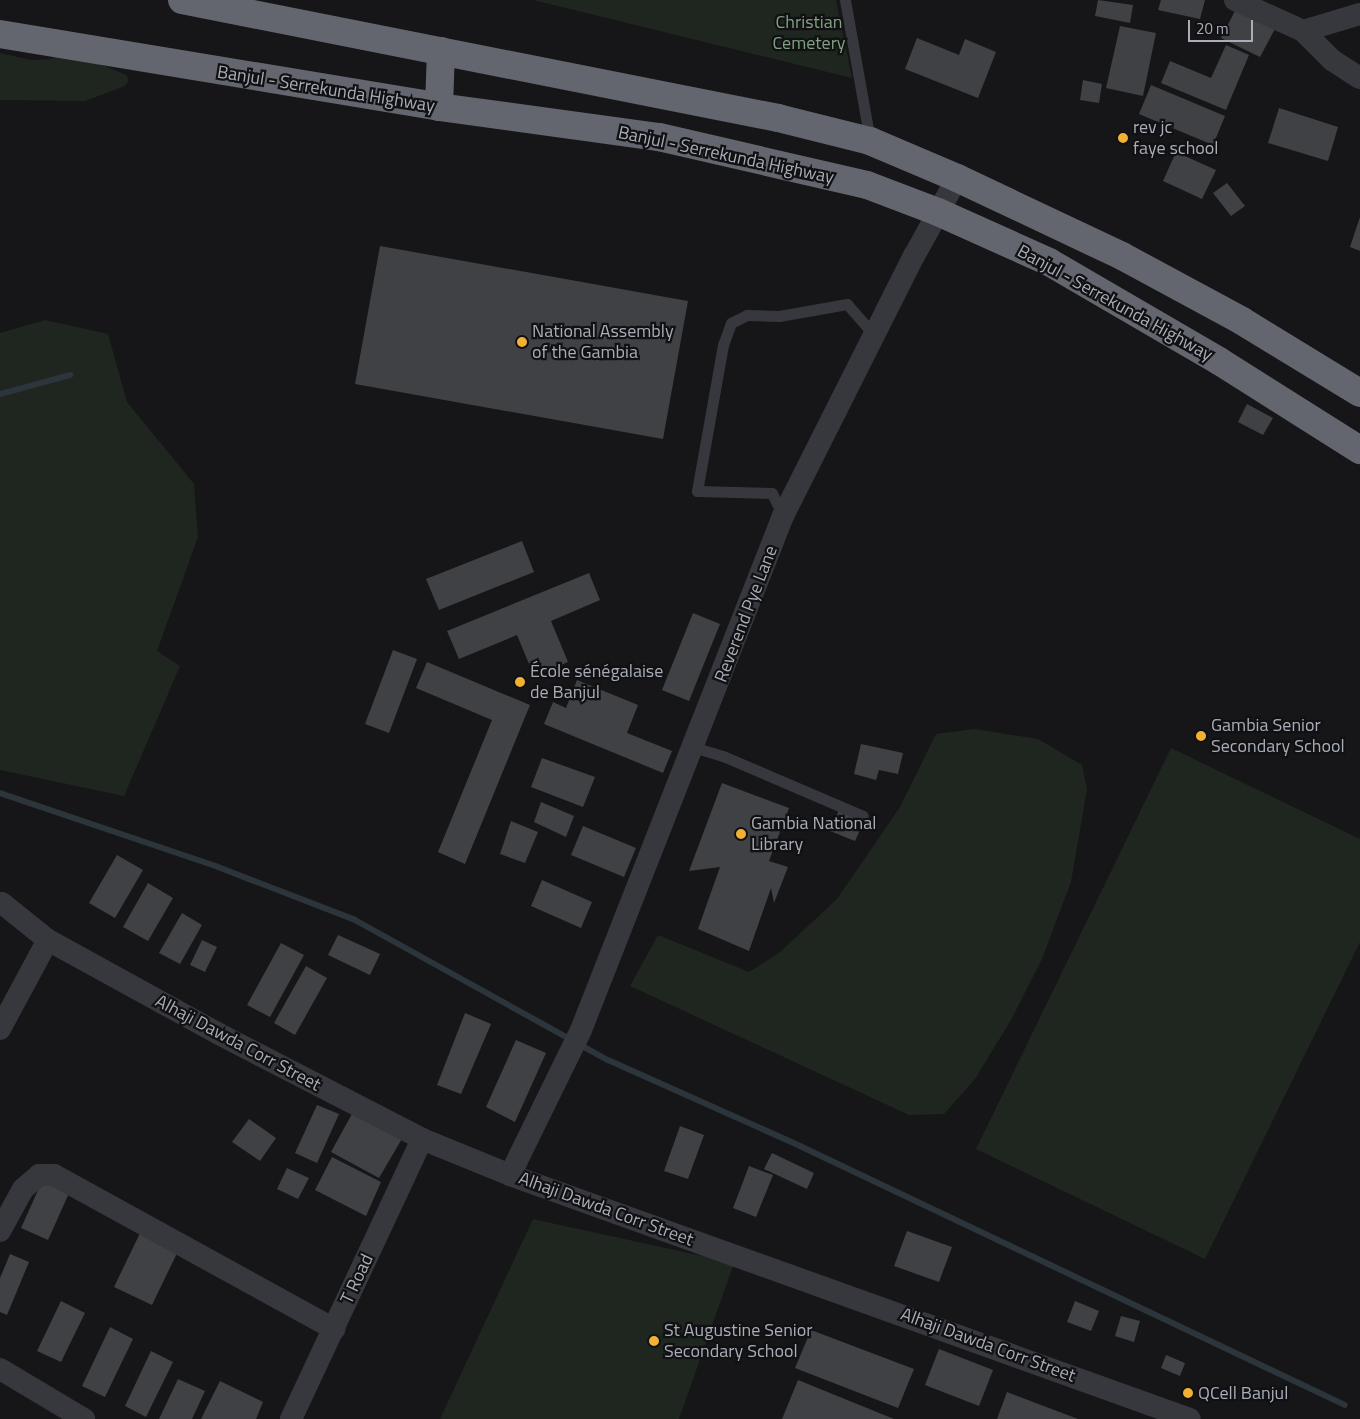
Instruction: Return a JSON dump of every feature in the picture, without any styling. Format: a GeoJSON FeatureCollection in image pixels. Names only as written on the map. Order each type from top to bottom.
{"type":"FeatureCollection","features":[{"type":"Feature","properties":{"kind":"highway"},"geometry":{"type":"LineString","coordinates":[[182,0],[441,51],[625,90],[778,118],[870,142],[957,178],[1122,256],[1242,321],[1360,393]]}},
{"type":"Feature","properties":{"kind":"highway","name":"Banjul - Serrekunda Highway"},"geometry":{"type":"LineString","coordinates":[[0,34],[439,108],[659,137],[866,185],[938,212],[1048,262],[1219,361],[1360,450]]}},
{"type":"Feature","properties":{"kind":"highway"},"geometry":{"type":"LineString","coordinates":[[439,108],[441,51]]}},
{"type":"Feature","properties":{"kind":"street"},"geometry":{"type":"LineString","coordinates":[[1236,0],[1303,31],[1332,60],[1360,78]]}},
{"type":"Feature","properties":{"kind":"street"},"geometry":{"type":"LineString","coordinates":[[1303,31],[1360,14]]}},
{"type":"Feature","properties":{"kind":"street","name":"Reverend Pye Lane"},"geometry":{"type":"LineString","coordinates":[[510,1175],[581,1030],[783,516],[957,178]]}},
{"type":"Feature","properties":{"kind":"street","name":"Alhaji Dawda Corr Street"},"geometry":{"type":"LineString","coordinates":[[2,903],[48,940],[422,1139],[510,1175],[1190,1419]]}},
{"type":"Feature","properties":{"kind":"street"},"geometry":{"type":"LineString","coordinates":[[0,1029],[48,940]]}},
{"type":"Feature","properties":{"kind":"street","name":"T Road"},"geometry":{"type":"LineString","coordinates":[[291,1419],[422,1139]]}},
{"type":"Feature","properties":{"kind":"street"},"geometry":{"type":"LineString","coordinates":[[0,1231],[23,1189],[39,1176],[54,1175],[334,1328]]}},
{"type":"Feature","properties":{"kind":"street"},"geometry":{"type":"LineString","coordinates":[[0,1369],[84,1419]]}},
{"type":"Feature","properties":{"kind":"lane"},"geometry":{"type":"LineString","coordinates":[[845,0],[870,142]]}},
{"type":"Feature","properties":{"kind":"lane"},"geometry":{"type":"LineString","coordinates":[[783,516],[772,493],[697,491],[723,345],[731,323],[747,314],[779,316],[847,304],[875,336]]}},
{"type":"Feature","properties":{"kind":"lane"},"geometry":{"type":"LineString","coordinates":[[693,747],[723,756],[863,816]]}},
{"type":"Feature","properties":{"kind":"green space","name":"Christian Cemetery"},"geometry":{"type":"Polygon","coordinates":[[[533,0],[836,0],[852,78],[533,0]]]}},
{"type":"Feature","properties":{"kind":"green space"},"geometry":{"type":"Polygon","coordinates":[[[0,53],[31,60],[51,59],[64,54],[78,55],[126,75],[129,80],[125,86],[85,101],[0,100],[0,53]]]}},
{"type":"Feature","properties":{"kind":"green space"},"geometry":{"type":"Polygon","coordinates":[[[45,320],[108,334],[127,402],[194,484],[198,537],[157,651],[180,666],[124,796],[0,770],[0,333],[45,320]]]}},
{"type":"Feature","properties":{"kind":"green space"},"geometry":{"type":"Polygon","coordinates":[[[974,729],[1038,739],[1082,765],[1087,789],[1071,882],[1042,959],[1011,1020],[975,1079],[944,1114],[909,1115],[630,986],[658,935],[749,972],[779,953],[837,899],[900,807],[936,734],[974,729]]]}},
{"type":"Feature","properties":{"kind":"green space"},"geometry":{"type":"Polygon","coordinates":[[[1171,748],[1360,839],[1360,942],[1205,1259],[976,1149],[1171,748]]]}},
{"type":"Feature","properties":{"kind":"green space"},"geometry":{"type":"Polygon","coordinates":[[[533,1219],[734,1263],[679,1419],[440,1419],[533,1219]]]}},
{"type":"Feature","properties":{"kind":"building"},"geometry":{"type":"Polygon","coordinates":[[[1098,0],[1133,5],[1130,23],[1095,16],[1098,0]]]}},
{"type":"Feature","properties":{"kind":"building"},"geometry":{"type":"Polygon","coordinates":[[[1161,0],[1205,0],[1200,19],[1158,10],[1161,0]]]}},
{"type":"Feature","properties":{"kind":"building"},"geometry":{"type":"Polygon","coordinates":[[[1238,5],[1277,25],[1260,57],[1221,38],[1238,5]]]}},
{"type":"Feature","properties":{"kind":"building"},"geometry":{"type":"Polygon","coordinates":[[[1120,26],[1156,33],[1143,96],[1106,88],[1120,26]]]}},
{"type":"Feature","properties":{"kind":"building"},"geometry":{"type":"Polygon","coordinates":[[[917,38],[959,55],[965,39],[996,52],[978,98],[905,69],[917,38]]]}},
{"type":"Feature","properties":{"kind":"building"},"geometry":{"type":"Polygon","coordinates":[[[1226,45],[1249,55],[1226,110],[1161,83],[1170,61],[1211,78],[1226,45]]]}},
{"type":"Feature","properties":{"kind":"building"},"geometry":{"type":"Polygon","coordinates":[[[1083,80],[1102,84],[1099,103],[1080,100],[1083,80]]]}},
{"type":"Feature","properties":{"kind":"building"},"geometry":{"type":"Polygon","coordinates":[[[1151,85],[1225,116],[1213,145],[1139,114],[1151,85]]]}},
{"type":"Feature","properties":{"kind":"building"},"geometry":{"type":"Polygon","coordinates":[[[1279,108],[1338,127],[1328,161],[1268,143],[1279,108]]]}},
{"type":"Feature","properties":{"kind":"building"},"geometry":{"type":"Polygon","coordinates":[[[1176,152],[1216,170],[1202,199],[1163,181],[1176,152]]]}},
{"type":"Feature","properties":{"kind":"building"},"geometry":{"type":"Polygon","coordinates":[[[1227,183],[1245,206],[1231,216],[1213,193],[1227,183]]]}},
{"type":"Feature","properties":{"kind":"building"},"geometry":{"type":"Polygon","coordinates":[[[1360,217],[1360,251],[1350,247],[1360,217]]]}},
{"type":"Feature","properties":{"kind":"building","name":"National Assembly of the Gambia"},"geometry":{"type":"Polygon","coordinates":[[[380,246],[688,301],[663,439],[355,384],[380,246]]]}},
{"type":"Feature","properties":{"kind":"building"},"geometry":{"type":"Polygon","coordinates":[[[1247,404],[1273,418],[1263,435],[1238,422],[1247,404]]]}},
{"type":"Feature","properties":{"kind":"building"},"geometry":{"type":"Polygon","coordinates":[[[522,541],[534,572],[439,610],[426,579],[522,541]]]}},
{"type":"Feature","properties":{"kind":"building"},"geometry":{"type":"Polygon","coordinates":[[[589,573],[600,600],[551,621],[568,662],[534,676],[517,635],[459,659],[447,631],[589,573]]]}},
{"type":"Feature","properties":{"kind":"building"},"geometry":{"type":"Polygon","coordinates":[[[693,613],[720,624],[689,701],[662,690],[693,613]]]}},
{"type":"Feature","properties":{"kind":"building"},"geometry":{"type":"Polygon","coordinates":[[[393,650],[417,659],[389,733],[365,724],[393,650]]]}},
{"type":"Feature","properties":{"kind":"building"},"geometry":{"type":"Polygon","coordinates":[[[427,662],[530,705],[465,864],[438,852],[492,720],[416,688],[427,662]]]}},
{"type":"Feature","properties":{"kind":"building"},"geometry":{"type":"Polygon","coordinates":[[[577,680],[638,705],[627,733],[672,751],[663,773],[544,724],[553,702],[566,708],[577,680]]]}},
{"type":"Feature","properties":{"kind":"building"},"geometry":{"type":"Polygon","coordinates":[[[861,744],[903,753],[898,774],[879,770],[876,780],[854,774],[861,744]]]}},
{"type":"Feature","properties":{"kind":"building"},"geometry":{"type":"Polygon","coordinates":[[[542,758],[595,777],[583,807],[531,787],[542,758]]]}},
{"type":"Feature","properties":{"kind":"building","name":"Gambia National Library"},"geometry":{"type":"Polygon","coordinates":[[[722,783],[789,808],[769,861],[788,867],[774,903],[771,888],[749,951],[698,929],[720,867],[689,871],[722,783]]]}},
{"type":"Feature","properties":{"kind":"building"},"geometry":{"type":"Polygon","coordinates":[[[541,802],[574,816],[566,837],[534,822],[541,802]]]}},
{"type":"Feature","properties":{"kind":"building"},"geometry":{"type":"Polygon","coordinates":[[[840,808],[865,819],[855,841],[830,831],[840,808]]]}},
{"type":"Feature","properties":{"kind":"building"},"geometry":{"type":"Polygon","coordinates":[[[511,821],[538,832],[525,863],[500,854],[511,821]]]}},
{"type":"Feature","properties":{"kind":"building"},"geometry":{"type":"Polygon","coordinates":[[[583,826],[636,848],[624,877],[571,855],[583,826]]]}},
{"type":"Feature","properties":{"kind":"building"},"geometry":{"type":"Polygon","coordinates":[[[117,855],[143,870],[115,918],[89,903],[117,855]]]}},
{"type":"Feature","properties":{"kind":"building"},"geometry":{"type":"Polygon","coordinates":[[[542,880],[592,902],[581,928],[531,906],[542,880]]]}},
{"type":"Feature","properties":{"kind":"building"},"geometry":{"type":"Polygon","coordinates":[[[148,883],[173,898],[148,941],[123,927],[148,883]]]}},
{"type":"Feature","properties":{"kind":"building"},"geometry":{"type":"Polygon","coordinates":[[[182,913],[202,925],[180,964],[159,953],[182,913]]]}},
{"type":"Feature","properties":{"kind":"building"},"geometry":{"type":"Polygon","coordinates":[[[338,935],[380,954],[370,975],[328,955],[338,935]]]}},
{"type":"Feature","properties":{"kind":"building"},"geometry":{"type":"Polygon","coordinates":[[[202,940],[217,947],[205,972],[190,965],[202,940]]]}},
{"type":"Feature","properties":{"kind":"building"},"geometry":{"type":"Polygon","coordinates":[[[281,943],[304,955],[270,1017],[247,1005],[281,943]]]}},
{"type":"Feature","properties":{"kind":"building"},"geometry":{"type":"Polygon","coordinates":[[[306,966],[327,978],[295,1035],[274,1023],[306,966]]]}},
{"type":"Feature","properties":{"kind":"building"},"geometry":{"type":"Polygon","coordinates":[[[465,1013],[491,1024],[461,1094],[437,1085],[465,1013]]]}},
{"type":"Feature","properties":{"kind":"building"},"geometry":{"type":"Polygon","coordinates":[[[516,1040],[546,1053],[515,1122],[486,1107],[516,1040]]]}},
{"type":"Feature","properties":{"kind":"building"},"geometry":{"type":"Polygon","coordinates":[[[317,1105],[339,1114],[317,1163],[295,1153],[317,1105]]]}},
{"type":"Feature","properties":{"kind":"building"},"geometry":{"type":"Polygon","coordinates":[[[353,1112],[403,1137],[379,1178],[331,1152],[353,1112]]]}},
{"type":"Feature","properties":{"kind":"building"},"geometry":{"type":"Polygon","coordinates":[[[249,1119],[276,1138],[260,1161],[232,1142],[249,1119]]]}},
{"type":"Feature","properties":{"kind":"building"},"geometry":{"type":"Polygon","coordinates":[[[680,1126],[704,1135],[688,1179],[664,1171],[680,1126]]]}},
{"type":"Feature","properties":{"kind":"building"},"geometry":{"type":"Polygon","coordinates":[[[772,1153],[814,1173],[807,1189],[764,1169],[772,1153]]]}},
{"type":"Feature","properties":{"kind":"building"},"geometry":{"type":"Polygon","coordinates":[[[332,1157],[381,1182],[366,1216],[315,1190],[332,1157]]]}},
{"type":"Feature","properties":{"kind":"building"},"geometry":{"type":"Polygon","coordinates":[[[749,1166],[773,1175],[756,1217],[733,1208],[749,1166]]]}},
{"type":"Feature","properties":{"kind":"building"},"geometry":{"type":"Polygon","coordinates":[[[287,1168],[309,1178],[298,1199],[277,1189],[287,1168]]]}},
{"type":"Feature","properties":{"kind":"building"},"geometry":{"type":"Polygon","coordinates":[[[43,1179],[70,1191],[48,1240],[21,1228],[43,1179]]]}},
{"type":"Feature","properties":{"kind":"building"},"geometry":{"type":"Polygon","coordinates":[[[142,1229],[180,1247],[152,1305],[114,1287],[142,1229]]]}},
{"type":"Feature","properties":{"kind":"building"},"geometry":{"type":"Polygon","coordinates":[[[907,1231],[952,1247],[939,1282],[894,1266],[907,1231]]]}},
{"type":"Feature","properties":{"kind":"building"},"geometry":{"type":"Polygon","coordinates":[[[10,1254],[29,1262],[7,1315],[0,1312],[0,1278],[10,1254]]]}},
{"type":"Feature","properties":{"kind":"building"},"geometry":{"type":"Polygon","coordinates":[[[61,1301],[85,1313],[61,1362],[37,1351],[61,1301]]]}},
{"type":"Feature","properties":{"kind":"building"},"geometry":{"type":"Polygon","coordinates":[[[1075,1301],[1099,1311],[1091,1331],[1067,1322],[1075,1301]]]}},
{"type":"Feature","properties":{"kind":"building"},"geometry":{"type":"Polygon","coordinates":[[[1121,1316],[1140,1321],[1134,1342],[1115,1336],[1121,1316]]]}},
{"type":"Feature","properties":{"kind":"building"},"geometry":{"type":"Polygon","coordinates":[[[110,1327],[133,1339],[105,1397],[82,1386],[110,1327]]]}},
{"type":"Feature","properties":{"kind":"building"},"geometry":{"type":"Polygon","coordinates":[[[811,1330],[914,1369],[898,1408],[795,1368],[811,1330]]]}},
{"type":"Feature","properties":{"kind":"building"},"geometry":{"type":"Polygon","coordinates":[[[939,1349],[993,1370],[979,1406],[925,1385],[939,1349]]]}},
{"type":"Feature","properties":{"kind":"building"},"geometry":{"type":"Polygon","coordinates":[[[151,1351],[173,1362],[146,1417],[125,1406],[151,1351]]]}},
{"type":"Feature","properties":{"kind":"building"},"geometry":{"type":"Polygon","coordinates":[[[1166,1355],[1185,1363],[1180,1376],[1161,1368],[1166,1355]]]}},
{"type":"Feature","properties":{"kind":"building"},"geometry":{"type":"Polygon","coordinates":[[[178,1379],[205,1391],[192,1419],[159,1419],[178,1379]]]}},
{"type":"Feature","properties":{"kind":"building"},"geometry":{"type":"Polygon","coordinates":[[[798,1380],[894,1419],[782,1419],[798,1380]]]}},
{"type":"Feature","properties":{"kind":"building"},"geometry":{"type":"Polygon","coordinates":[[[220,1381],[263,1402],[256,1419],[201,1419],[220,1381]]]}},
{"type":"Feature","properties":{"kind":"building"},"geometry":{"type":"Polygon","coordinates":[[[1007,1392],[1078,1419],[997,1419],[1007,1392]]]}},
{"type":"Feature","properties":{"kind":"waterway"},"geometry":{"type":"LineString","coordinates":[[0,394],[70,375]]}},
{"type":"Feature","properties":{"kind":"waterway"},"geometry":{"type":"LineString","coordinates":[[0,793],[218,867],[355,920],[608,1060],[800,1146],[1345,1405]]}},
{"type":"Feature","properties":{"kind":"place","name":"rev jc faye school"},"geometry":{"type":"Point","coordinates":[1123,138]}},
{"type":"Feature","properties":{"kind":"place","name":"National Assembly of the Gambia"},"geometry":{"type":"Point","coordinates":[522,342]}},
{"type":"Feature","properties":{"kind":"place","name":"École sénégalaise de Banjul"},"geometry":{"type":"Point","coordinates":[520,682]}},
{"type":"Feature","properties":{"kind":"place","name":"Gambia Senior Secondary School"},"geometry":{"type":"Point","coordinates":[1201,736]}},
{"type":"Feature","properties":{"kind":"place","name":"Gambia National Library"},"geometry":{"type":"Point","coordinates":[741,834]}},
{"type":"Feature","properties":{"kind":"place","name":"St Augustine Senior Secondary School"},"geometry":{"type":"Point","coordinates":[654,1341]}},
{"type":"Feature","properties":{"kind":"place","name":"QCell Banjul"},"geometry":{"type":"Point","coordinates":[1188,1393]}}]}
